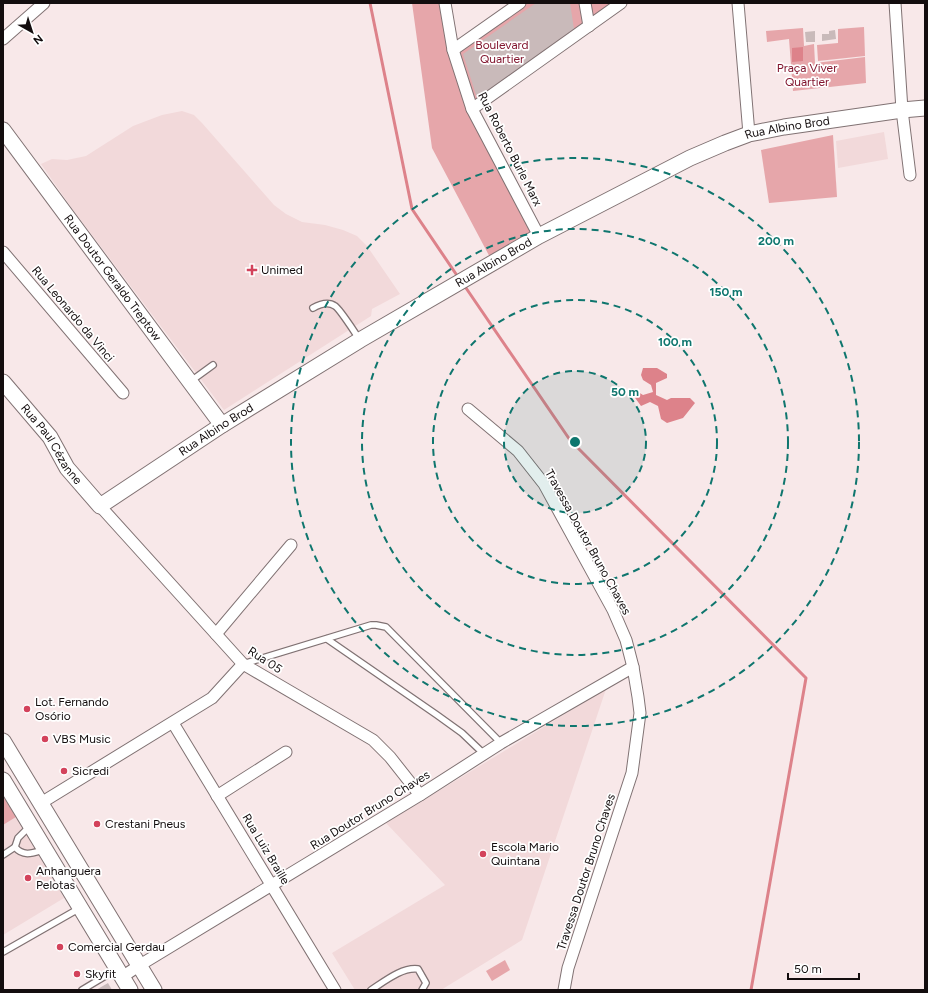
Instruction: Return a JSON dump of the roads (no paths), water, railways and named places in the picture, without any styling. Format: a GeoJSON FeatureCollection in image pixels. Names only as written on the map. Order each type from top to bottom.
{"type":"FeatureCollection","features":[{"type":"Feature","properties":{"kind":"street"},"geometry":{"type":"LineString","coordinates":[[3,39],[44,3]]}},
{"type":"Feature","properties":{"kind":"street","name":"Rua Roberto Burle Marx"},"geometry":{"type":"LineString","coordinates":[[445,3],[453,50],[472,109],[539,236]]}},
{"type":"Feature","properties":{"kind":"street"},"geometry":{"type":"LineString","coordinates":[[453,50],[520,3]]}},
{"type":"Feature","properties":{"kind":"street"},"geometry":{"type":"LineString","coordinates":[[586,3],[589,26]]}},
{"type":"Feature","properties":{"kind":"street"},"geometry":{"type":"LineString","coordinates":[[472,109],[621,3]]}},
{"type":"Feature","properties":{"kind":"street"},"geometry":{"type":"LineString","coordinates":[[738,3],[749,134]]}},
{"type":"Feature","properties":{"kind":"street"},"geometry":{"type":"LineString","coordinates":[[895,3],[902,110],[910,175]]}},
{"type":"Feature","properties":{"kind":"street","name":"Rua Albino Brod"},"geometry":{"type":"LineString","coordinates":[[100,506],[222,425],[360,340],[539,236],[690,158],[749,134],[784,127],[925,108]]}},
{"type":"Feature","properties":{"kind":"street","name":"Rua Doutor Geraldo Treptow"},"geometry":{"type":"LineString","coordinates":[[3,130],[222,425]]}},
{"type":"Feature","properties":{"kind":"street","name":"Rua Leonardo da Vinci"},"geometry":{"type":"LineString","coordinates":[[3,252],[123,393]]}},
{"type":"Feature","properties":{"kind":"street","name":"Rua Paul Cézanne"},"geometry":{"type":"LineString","coordinates":[[3,382],[50,437],[67,468],[100,506]]}},
{"type":"Feature","properties":{"kind":"street","name":"Travessa Doutor Bruno Chaves"},"geometry":{"type":"LineString","coordinates":[[468,409],[518,451],[544,484],[613,610],[626,640],[633,667],[640,713],[632,773],[568,968],[564,990]]}},
{"type":"Feature","properties":{"kind":"street","name":"Rua 05"},"geometry":{"type":"LineString","coordinates":[[100,506],[243,664],[373,740],[390,757],[420,795]]}},
{"type":"Feature","properties":{"kind":"street"},"geometry":{"type":"LineString","coordinates":[[216,634],[291,544]]}},
{"type":"Feature","properties":{"kind":"street"},"geometry":{"type":"LineString","coordinates":[[41,803],[212,698],[243,664]]}},
{"type":"Feature","properties":{"kind":"street","name":"Rua Doutor Bruno Chaves"},"geometry":{"type":"LineString","coordinates":[[123,979],[140,965],[420,795],[484,754],[633,667]]}},
{"type":"Feature","properties":{"kind":"street","name":"Rua Luiz Braille"},"geometry":{"type":"LineString","coordinates":[[173,723],[335,990]]}},
{"type":"Feature","properties":{"kind":"street"},"geometry":{"type":"LineString","coordinates":[[3,741],[154,990]]}},
{"type":"Feature","properties":{"kind":"street"},"geometry":{"type":"LineString","coordinates":[[217,796],[286,752]]}},
{"type":"Feature","properties":{"kind":"street"},"geometry":{"type":"LineString","coordinates":[[3,780],[123,979]]}},
{"type":"Feature","properties":{"kind":"lane"},"geometry":{"type":"LineString","coordinates":[[313,308],[319,304],[327,303],[335,306],[360,340]]}},
{"type":"Feature","properties":{"kind":"lane"},"geometry":{"type":"LineString","coordinates":[[190,382],[213,365]]}},
{"type":"Feature","properties":{"kind":"lane"},"geometry":{"type":"LineString","coordinates":[[243,664],[371,625],[386,627],[501,744]]}},
{"type":"Feature","properties":{"kind":"lane"},"geometry":{"type":"LineString","coordinates":[[327,638],[462,733],[484,754]]}},
{"type":"Feature","properties":{"kind":"lane"},"geometry":{"type":"LineString","coordinates":[[3,854],[15,847],[18,838],[30,826]]}},
{"type":"Feature","properties":{"kind":"lane"},"geometry":{"type":"LineString","coordinates":[[15,847],[23,853],[45,850]]}},
{"type":"Feature","properties":{"kind":"lane"},"geometry":{"type":"LineString","coordinates":[[3,952],[80,908]]}},
{"type":"Feature","properties":{"kind":"lane"},"geometry":{"type":"LineString","coordinates":[[371,990],[410,968],[418,969],[422,975],[426,983],[422,990]]}},
{"type":"Feature","properties":{"kind":"lane"},"geometry":{"type":"LineString","coordinates":[[82,990],[123,979]]}},
{"type":"Feature","properties":{"kind":"waterway"},"geometry":{"type":"LineString","coordinates":[[370,3],[412,209],[456,274]]}},
{"type":"Feature","properties":{"kind":"waterway"},"geometry":{"type":"LineString","coordinates":[[466,288],[570,440],[806,678],[751,990]]}},
{"type":"Feature","properties":{"kind":"place","name":"Unimed"},"geometry":{"type":"Point","coordinates":[252,270]}},
{"type":"Feature","properties":{"kind":"place","name":"Lot. Fernando Osório"},"geometry":{"type":"Point","coordinates":[27,709]}},
{"type":"Feature","properties":{"kind":"place","name":"VBS Music"},"geometry":{"type":"Point","coordinates":[45,739]}},
{"type":"Feature","properties":{"kind":"place","name":"Sicredi"},"geometry":{"type":"Point","coordinates":[64,771]}},
{"type":"Feature","properties":{"kind":"place","name":"Crestani Pneus"},"geometry":{"type":"Point","coordinates":[97,824]}},
{"type":"Feature","properties":{"kind":"place","name":"Escola Mario Quintana"},"geometry":{"type":"Point","coordinates":[483,854]}},
{"type":"Feature","properties":{"kind":"place","name":"Anhanguera Pelotas"},"geometry":{"type":"Point","coordinates":[28,878]}},
{"type":"Feature","properties":{"kind":"place","name":"Comercial Gerdau"},"geometry":{"type":"Point","coordinates":[60,947]}},
{"type":"Feature","properties":{"kind":"place","name":"Skyfit"},"geometry":{"type":"Point","coordinates":[77,974]}},
{"type":"Feature","properties":{"kind":"park label","name":"Boulevard Quartier"},"geometry":{"type":"Point","coordinates":[502,52]}},
{"type":"Feature","properties":{"kind":"park label","name":"Praça Viver Quartier"},"geometry":{"type":"Point","coordinates":[807,75]}}]}
